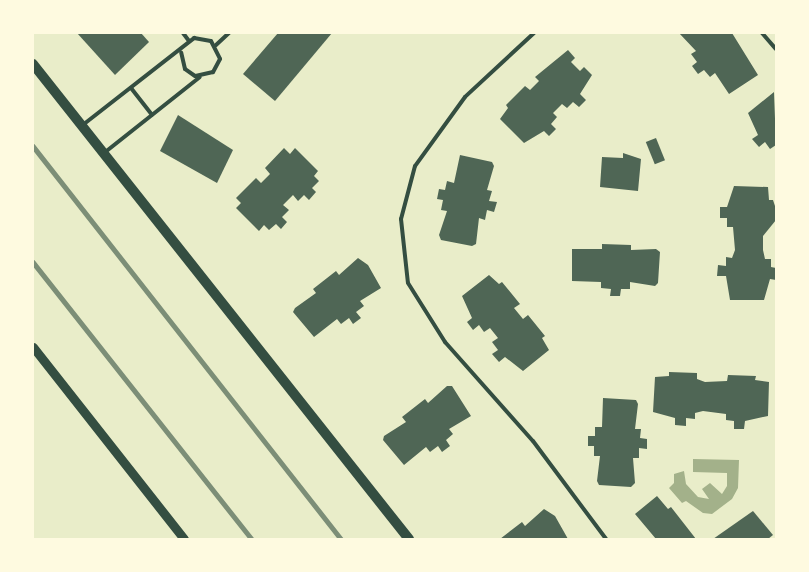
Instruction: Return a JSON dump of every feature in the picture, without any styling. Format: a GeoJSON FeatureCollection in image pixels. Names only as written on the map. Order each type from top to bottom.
{"type":"FeatureCollection","features":[{"type":"Feature","properties":{"kind":"main road"},"geometry":{"type":"LineString","coordinates":[[33,64],[409,539]]}},
{"type":"Feature","properties":{"kind":"street"},"geometry":{"type":"LineString","coordinates":[[33,346],[184,539]]}},
{"type":"Feature","properties":{"kind":"lane"},"geometry":{"type":"LineString","coordinates":[[183,33],[189,41]]}},
{"type":"Feature","properties":{"kind":"lane"},"geometry":{"type":"LineString","coordinates":[[216,45],[229,33]]}},
{"type":"Feature","properties":{"kind":"lane"},"geometry":{"type":"LineString","coordinates":[[534,33],[465,98],[415,166],[401,219],[408,283],[446,342],[533,441],[606,539]]}},
{"type":"Feature","properties":{"kind":"lane"},"geometry":{"type":"LineString","coordinates":[[762,33],[776,49]]}},
{"type":"Feature","properties":{"kind":"lane"},"geometry":{"type":"LineString","coordinates":[[82,126],[181,52],[189,41],[206,38],[216,45],[219,64],[213,72],[201,76],[104,153]]}},
{"type":"Feature","properties":{"kind":"lane"},"geometry":{"type":"LineString","coordinates":[[181,52],[185,69],[201,76]]}},
{"type":"Feature","properties":{"kind":"lane"},"geometry":{"type":"LineString","coordinates":[[131,88],[153,115]]}},
{"type":"Feature","properties":{"kind":"shaded area"},"geometry":{"type":"Polygon","coordinates":[[[693,459],[739,460],[738,488],[732,499],[712,514],[703,513],[686,501],[682,503],[669,488],[674,483],[674,474],[684,471],[686,484],[698,497],[709,499],[702,489],[710,483],[722,494],[727,486],[727,473],[693,472],[693,459]]]}},
{"type":"Feature","properties":{"kind":"building"},"geometry":{"type":"Polygon","coordinates":[[[77,33],[141,33],[149,42],[115,75],[77,33]]]}},
{"type":"Feature","properties":{"kind":"building"},"geometry":{"type":"Polygon","coordinates":[[[278,33],[332,33],[275,101],[243,74],[278,33]]]}},
{"type":"Feature","properties":{"kind":"building"},"geometry":{"type":"Polygon","coordinates":[[[679,33],[732,33],[758,75],[729,94],[715,73],[710,77],[704,70],[698,74],[692,66],[697,62],[691,54],[696,51],[679,33]]]}},
{"type":"Feature","properties":{"kind":"building"},"geometry":{"type":"Polygon","coordinates":[[[568,50],[575,58],[571,62],[580,71],[584,67],[592,75],[580,94],[586,100],[579,107],[573,102],[567,108],[562,104],[553,113],[557,117],[551,124],[556,129],[549,136],[544,131],[524,143],[500,119],[508,108],[506,105],[525,86],[530,90],[539,81],[535,77],[568,50]]]}},
{"type":"Feature","properties":{"kind":"building"},"geometry":{"type":"Polygon","coordinates":[[[774,92],[776,145],[770,149],[765,142],[759,147],[752,139],[758,135],[748,113],[774,92]]]}},
{"type":"Feature","properties":{"kind":"building"},"geometry":{"type":"Polygon","coordinates":[[[178,115],[233,150],[217,183],[160,151],[178,115]]]}},
{"type":"Feature","properties":{"kind":"building"},"geometry":{"type":"Polygon","coordinates":[[[656,138],[665,160],[655,164],[646,142],[656,138]]]}},
{"type":"Feature","properties":{"kind":"building"},"geometry":{"type":"Polygon","coordinates":[[[284,148],[290,154],[295,148],[318,171],[314,176],[319,181],[312,188],[316,192],[309,200],[304,195],[298,201],[293,195],[283,205],[289,210],[282,217],[287,222],[281,229],[276,224],[269,230],[264,225],[259,231],[236,208],[241,203],[236,198],[256,178],[261,183],[270,174],[265,168],[284,148]]]}},
{"type":"Feature","properties":{"kind":"building"},"geometry":{"type":"Polygon","coordinates":[[[623,153],[641,159],[638,191],[600,187],[602,157],[623,158],[623,153]]]}},
{"type":"Feature","properties":{"kind":"building"},"geometry":{"type":"Polygon","coordinates":[[[460,155],[492,162],[494,166],[487,190],[492,191],[489,201],[497,202],[494,212],[487,210],[485,220],[479,218],[476,244],[472,246],[441,240],[439,235],[447,211],[441,210],[443,200],[437,199],[439,189],[445,190],[447,181],[454,183],[460,155]]]}},
{"type":"Feature","properties":{"kind":"building"},"geometry":{"type":"Polygon","coordinates":[[[734,186],[768,187],[769,200],[773,200],[776,209],[776,220],[763,236],[765,259],[771,259],[771,267],[776,268],[776,280],[770,279],[764,300],[730,300],[726,276],[717,276],[718,265],[726,266],[726,257],[732,258],[735,250],[733,227],[727,227],[727,218],[720,218],[720,207],[727,207],[734,186]]]}},
{"type":"Feature","properties":{"kind":"building"},"geometry":{"type":"Polygon","coordinates":[[[602,244],[631,245],[631,250],[656,249],[660,252],[658,283],[655,286],[630,282],[630,289],[621,289],[620,296],[610,296],[611,289],[601,288],[601,282],[572,281],[572,249],[602,249],[602,244]]]}},
{"type":"Feature","properties":{"kind":"building"},"geometry":{"type":"Polygon","coordinates":[[[358,258],[368,265],[381,288],[360,301],[364,306],[356,312],[361,318],[353,324],[349,318],[341,324],[337,319],[314,337],[293,312],[295,308],[316,293],[313,289],[336,271],[339,275],[358,258]]]}},
{"type":"Feature","properties":{"kind":"building"},"geometry":{"type":"Polygon","coordinates":[[[489,275],[499,284],[502,282],[520,304],[514,308],[523,319],[528,315],[545,336],[542,338],[549,350],[523,371],[505,357],[499,362],[492,354],[498,350],[492,342],[498,338],[490,328],[484,332],[479,325],[473,330],[467,322],[472,318],[462,296],[489,275]]]}},
{"type":"Feature","properties":{"kind":"building"},"geometry":{"type":"Polygon","coordinates":[[[669,372],[697,373],[697,379],[705,382],[727,381],[728,375],[756,376],[755,380],[769,382],[768,416],[745,421],[744,429],[734,429],[734,421],[726,420],[726,414],[703,411],[695,413],[695,419],[686,418],[686,426],[675,425],[675,418],[653,412],[655,377],[669,376],[669,372]]]}},
{"type":"Feature","properties":{"kind":"building"},"geometry":{"type":"Polygon","coordinates":[[[447,386],[452,386],[471,416],[449,429],[453,434],[446,440],[450,446],[442,452],[438,446],[430,452],[426,447],[404,465],[383,440],[384,436],[406,422],[402,417],[425,399],[428,403],[447,386]]]}},
{"type":"Feature","properties":{"kind":"building"},"geometry":{"type":"Polygon","coordinates":[[[603,398],[636,400],[638,404],[635,429],[641,429],[640,438],[647,439],[647,449],[639,448],[639,458],[633,458],[635,483],[631,487],[599,485],[597,481],[600,456],[594,456],[594,446],[588,446],[588,436],[595,436],[595,427],[602,427],[603,398]]]}},
{"type":"Feature","properties":{"kind":"building"},"geometry":{"type":"Polygon","coordinates":[[[657,496],[668,509],[671,507],[696,539],[656,539],[635,514],[657,496]]]}},
{"type":"Feature","properties":{"kind":"building"},"geometry":{"type":"Polygon","coordinates":[[[544,509],[555,516],[568,539],[500,539],[522,522],[525,526],[544,509]]]}},
{"type":"Feature","properties":{"kind":"building"},"geometry":{"type":"Polygon","coordinates":[[[753,511],[773,535],[768,539],[713,539],[753,511]]]}},
{"type":"Feature","properties":{"kind":"railway"},"geometry":{"type":"LineString","coordinates":[[33,146],[341,539]]}},
{"type":"Feature","properties":{"kind":"railway"},"geometry":{"type":"LineString","coordinates":[[33,262],[252,539]]}}]}
